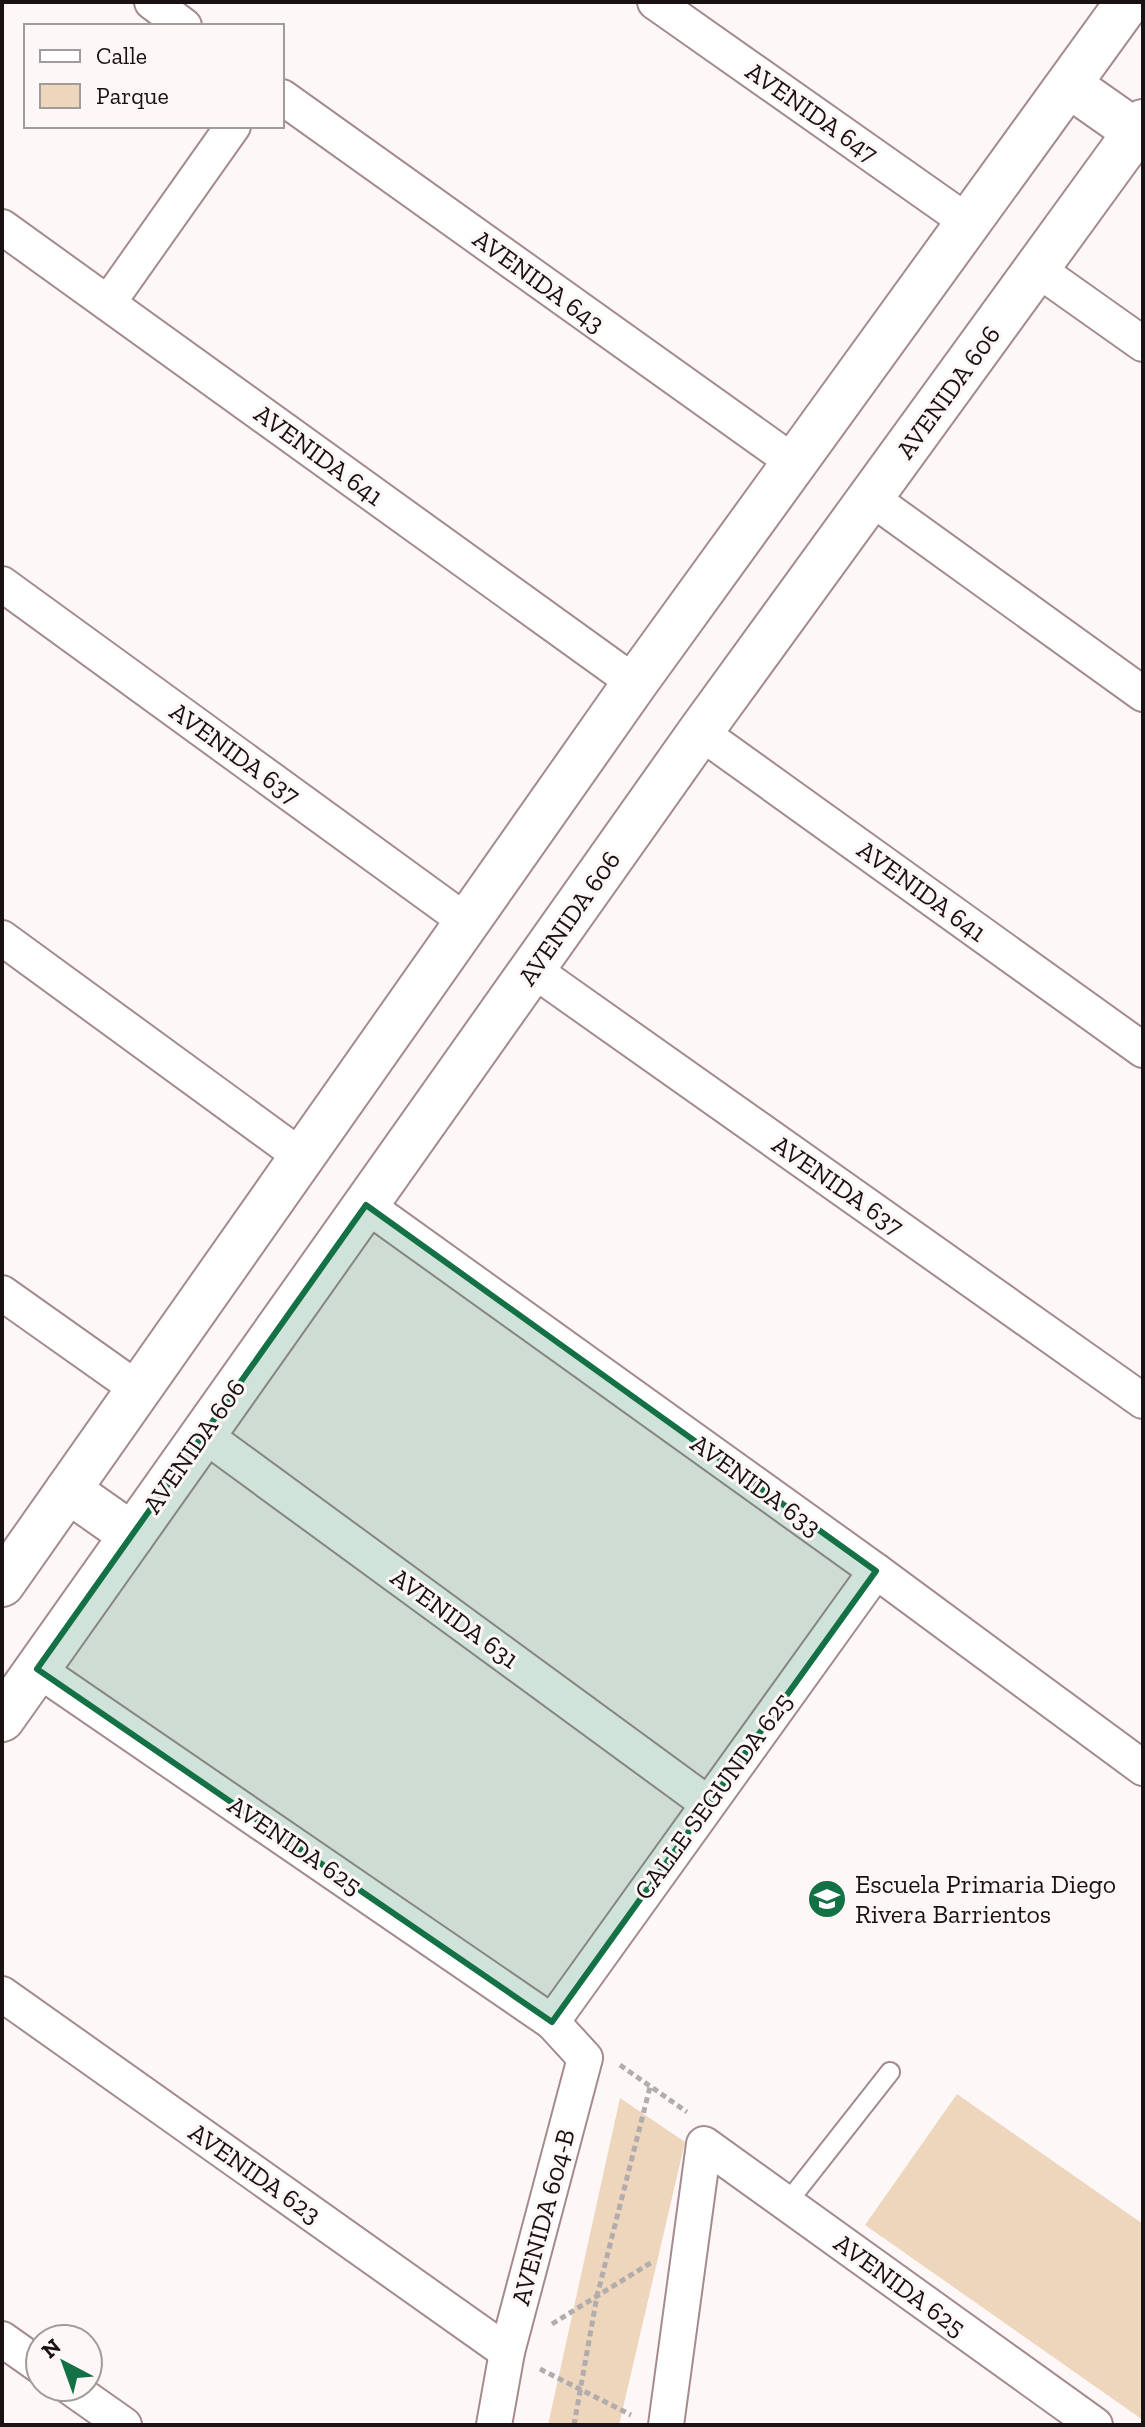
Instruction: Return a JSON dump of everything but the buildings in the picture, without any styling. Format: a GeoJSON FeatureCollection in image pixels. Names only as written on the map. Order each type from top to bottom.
{"type":"FeatureCollection","features":[{"type":"Feature","properties":{"kind":"street"},"geometry":{"type":"LineString","coordinates":[[152,2],[181,24]]}},
{"type":"Feature","properties":{"kind":"street","name":"AVENIDA 647"},"geometry":{"type":"LineString","coordinates":[[655,2],[969,223]]}},
{"type":"Feature","properties":{"kind":"street"},"geometry":{"type":"LineString","coordinates":[[2,1584],[635,683],[1128,2]]}},
{"type":"Feature","properties":{"kind":"street"},"geometry":{"type":"LineString","coordinates":[[1069,85],[1139,127]]}},
{"type":"Feature","properties":{"kind":"street","name":"AVENIDA 643"},"geometry":{"type":"LineString","coordinates":[[284,98],[796,464]]}},
{"type":"Feature","properties":{"kind":"street","name":"AVENIDA 606"},"geometry":{"type":"LineString","coordinates":[[2,1719],[700,732],[1139,127]]}},
{"type":"Feature","properties":{"kind":"street"},"geometry":{"type":"LineString","coordinates":[[108,303],[232,128]]}},
{"type":"Feature","properties":{"kind":"street","name":"AVENIDA 641"},"geometry":{"type":"LineString","coordinates":[[2,227],[635,683]]}},
{"type":"Feature","properties":{"kind":"street"},"geometry":{"type":"LineString","coordinates":[[1037,269],[1143,344]]}},
{"type":"Feature","properties":{"kind":"street"},"geometry":{"type":"LineString","coordinates":[[871,498],[1143,694]]}},
{"type":"Feature","properties":{"kind":"street","name":"AVENIDA 637"},"geometry":{"type":"LineString","coordinates":[[2,584],[467,922]]}},
{"type":"Feature","properties":{"kind":"street","name":"AVENIDA 641"},"geometry":{"type":"LineString","coordinates":[[700,732],[1143,1050]]}},
{"type":"Feature","properties":{"kind":"street"},"geometry":{"type":"LineString","coordinates":[[2,938],[302,1157]]}},
{"type":"Feature","properties":{"kind":"street","name":"AVENIDA 637"},"geometry":{"type":"LineString","coordinates":[[532,969],[1143,1401]]}},
{"type":"Feature","properties":{"kind":"street","name":"AVENIDA 633"},"geometry":{"type":"LineString","coordinates":[[366,1205],[876,1571],[1143,1768]]}},
{"type":"Feature","properties":{"kind":"street"},"geometry":{"type":"LineString","coordinates":[[2,1293],[139,1390]]}},
{"type":"Feature","properties":{"kind":"street","name":"AVENIDA 631"},"geometry":{"type":"LineString","coordinates":[[203,1434],[707,1803]]}},
{"type":"Feature","properties":{"kind":"street"},"geometry":{"type":"LineString","coordinates":[[68,1490],[132,1535]]}},
{"type":"Feature","properties":{"kind":"street","name":"CALLE SEGUNDA 625"},"geometry":{"type":"LineString","coordinates":[[552,2022],[876,1571]]}},
{"type":"Feature","properties":{"kind":"street","name":"AVENIDA 625"},"geometry":{"type":"LineString","coordinates":[[37,1669],[552,2022]]}},
{"type":"Feature","properties":{"kind":"street","name":"AVENIDA 623"},"geometry":{"type":"LineString","coordinates":[[2,1994],[507,2352]]}},
{"type":"Feature","properties":{"kind":"street"},"geometry":{"type":"LineString","coordinates":[[552,2022],[585,2058]]}},
{"type":"Feature","properties":{"kind":"street","name":"AVENIDA 604-B"},"geometry":{"type":"LineString","coordinates":[[494,2425],[507,2352],[585,2058]]}},
{"type":"Feature","properties":{"kind":"street"},"geometry":{"type":"LineString","coordinates":[[651,2422],[692,2237],[704,2144]]}},
{"type":"Feature","properties":{"kind":"street","name":"AVENIDA 625"},"geometry":{"type":"LineString","coordinates":[[704,2144],[1095,2425]]}},
{"type":"Feature","properties":{"kind":"street"},"geometry":{"type":"LineString","coordinates":[[2,2339],[24,2355]]}},
{"type":"Feature","properties":{"kind":"street"},"geometry":{"type":"LineString","coordinates":[[93,2403],[124,2425]]}},
{"type":"Feature","properties":{"kind":"lane"},"geometry":{"type":"LineString","coordinates":[[787,2203],[890,2072]]}},
{"type":"Feature","properties":{"kind":"path"},"geometry":{"type":"LineString","coordinates":[[585,2058],[611,2058],[691,2115],[704,2144]]}},
{"type":"Feature","properties":{"kind":"path"},"geometry":{"type":"LineString","coordinates":[[574,2425],[597,2296],[650,2087]]}},
{"type":"Feature","properties":{"kind":"path"},"geometry":{"type":"LineString","coordinates":[[507,2352],[692,2237]]}},
{"type":"Feature","properties":{"kind":"path"},"geometry":{"type":"LineString","coordinates":[[507,2352],[651,2422]]}},
{"type":"Feature","properties":{"kind":"highlighted area"},"geometry":{"type":"Polygon","coordinates":[[[366,1205],[876,1571],[552,2022],[37,1669],[366,1205]]]}},
{"type":"Feature","properties":{"kind":"green space"},"geometry":{"type":"Polygon","coordinates":[[[957,2094],[1143,2224],[1143,2420],[865,2225],[957,2094]]]}},
{"type":"Feature","properties":{"kind":"green space"},"geometry":{"type":"Polygon","coordinates":[[[620,2098],[685,2142],[619,2425],[548,2425],[620,2098]]]}},
{"type":"Feature","properties":{"kind":"place","name":"Escuela Primaria Diego Rivera Barrientos"},"geometry":{"type":"Point","coordinates":[827,1899]}}]}
